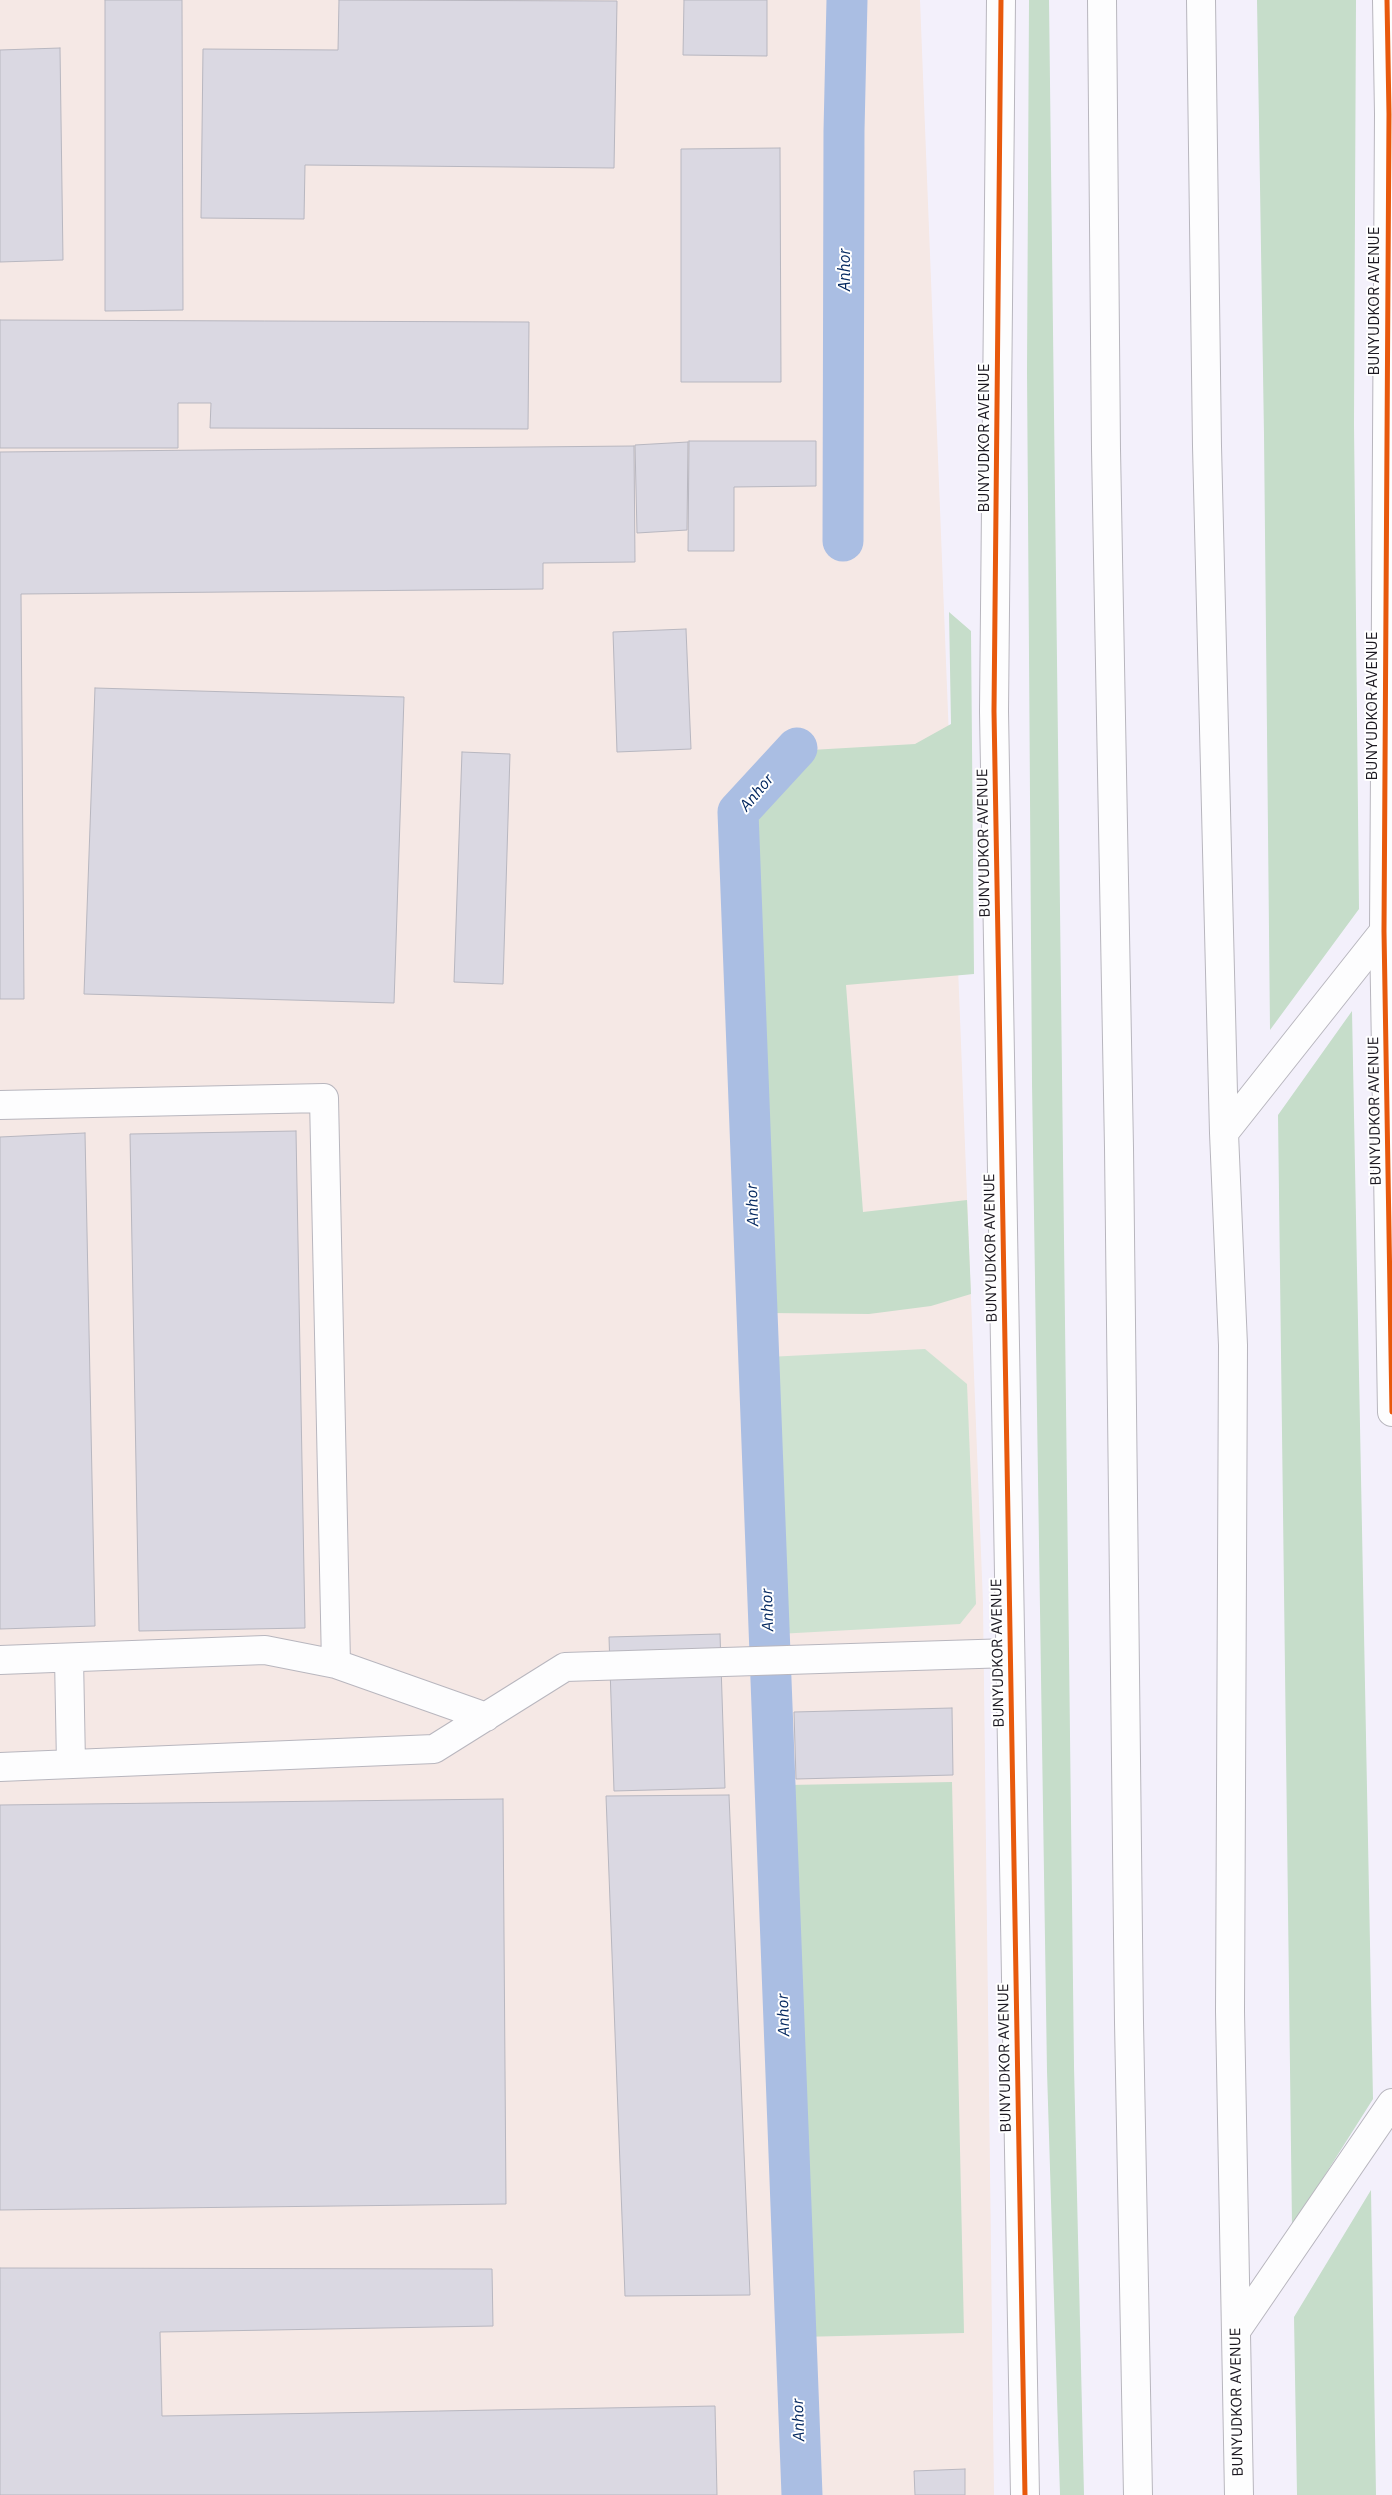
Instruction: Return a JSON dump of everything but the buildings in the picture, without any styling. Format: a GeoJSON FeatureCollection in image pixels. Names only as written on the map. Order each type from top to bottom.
{"type":"FeatureCollection","features":[{"type":"Feature","properties":{"kind":"main road","name":"BUNYUDKOR AVENUE"},"geometry":{"type":"LineString","coordinates":[[1001,0],[994,711],[1025,2495]]}},
{"type":"Feature","properties":{"kind":"main road"},"geometry":{"type":"LineString","coordinates":[[1102,0],[1106,459],[1119,1148],[1129,2032],[1138,2495]]}},
{"type":"Feature","properties":{"kind":"main road","name":"BUNYUDKOR AVENUE"},"geometry":{"type":"LineString","coordinates":[[1201,0],[1207,446],[1224,1133],[1233,1345],[1230,2011],[1239,2495]]}},
{"type":"Feature","properties":{"kind":"main road","name":"BUNYUDKOR AVENUE"},"geometry":{"type":"LineString","coordinates":[[1387,0],[1390,114],[1388,814],[1384,931],[1392,1412]]}},
{"type":"Feature","properties":{"kind":"main road"},"geometry":{"type":"LineString","coordinates":[[1224,1133],[1384,931]]}},
{"type":"Feature","properties":{"kind":"main road"},"geometry":{"type":"LineString","coordinates":[[0,1105],[324,1098],[336,1664]]}},
{"type":"Feature","properties":{"kind":"main road"},"geometry":{"type":"LineString","coordinates":[[0,1660],[265,1650],[336,1664],[486,1717]]}},
{"type":"Feature","properties":{"kind":"main road"},"geometry":{"type":"LineString","coordinates":[[0,1767],[434,1750],[565,1667],[1010,1653]]}},
{"type":"Feature","properties":{"kind":"main road"},"geometry":{"type":"LineString","coordinates":[[68,1658],[71,1764]]}},
{"type":"Feature","properties":{"kind":"main road"},"geometry":{"type":"LineString","coordinates":[[1236,2331],[1392,2103]]}},
{"type":"Feature","properties":{"kind":"shaded area"},"geometry":{"type":"Polygon","coordinates":[[[0,0],[920,0],[983,1603],[994,2495],[0,2495],[0,0]]]}},
{"type":"Feature","properties":{"kind":"green space"},"geometry":{"type":"Polygon","coordinates":[[[1029,0],[1049,0],[1074,2066],[1084,2495],[1060,2495],[1047,2071],[1032,1083],[1027,371],[1029,0]]]}},
{"type":"Feature","properties":{"kind":"green space"},"geometry":{"type":"Polygon","coordinates":[[[1257,0],[1356,0],[1354,424],[1359,909],[1270,1030],[1264,435],[1257,0]]]}},
{"type":"Feature","properties":{"kind":"green space"},"geometry":{"type":"Polygon","coordinates":[[[949,612],[971,631],[974,974],[846,985],[863,1212],[967,1200],[971,1294],[931,1306],[869,1314],[769,1313],[757,819],[811,750],[915,744],[951,724],[949,612]]]}},
{"type":"Feature","properties":{"kind":"green space"},"geometry":{"type":"Polygon","coordinates":[[[1352,1011],[1373,2099],[1292,2227],[1278,1115],[1352,1011]]]}},
{"type":"Feature","properties":{"kind":"green space"},"geometry":{"type":"Polygon","coordinates":[[[925,1349],[967,1384],[976,1604],[960,1624],[778,1634],[768,1357],[925,1349]]]}},
{"type":"Feature","properties":{"kind":"green space"},"geometry":{"type":"Polygon","coordinates":[[[952,1782],[964,2333],[800,2337],[788,1785],[952,1782]]]}},
{"type":"Feature","properties":{"kind":"green space"},"geometry":{"type":"Polygon","coordinates":[[[1371,2190],[1376,2495],[1297,2495],[1294,2317],[1371,2190]]]}},
{"type":"Feature","properties":{"kind":"waterway","name":"Anhor"},"geometry":{"type":"LineString","coordinates":[[843,541],[844,131],[847,0]]}},
{"type":"Feature","properties":{"kind":"waterway","name":"Anhor"},"geometry":{"type":"LineString","coordinates":[[797,748],[738,812],[802,2495]]}},
{"type":"Feature","properties":{"kind":"cycle path"},"geometry":{"type":"LineString","coordinates":[[1001,0],[994,711],[1025,2495]]}},
{"type":"Feature","properties":{"kind":"cycle path"},"geometry":{"type":"LineString","coordinates":[[1387,0],[1389,114],[1384,931],[1392,1412]]}}]}
